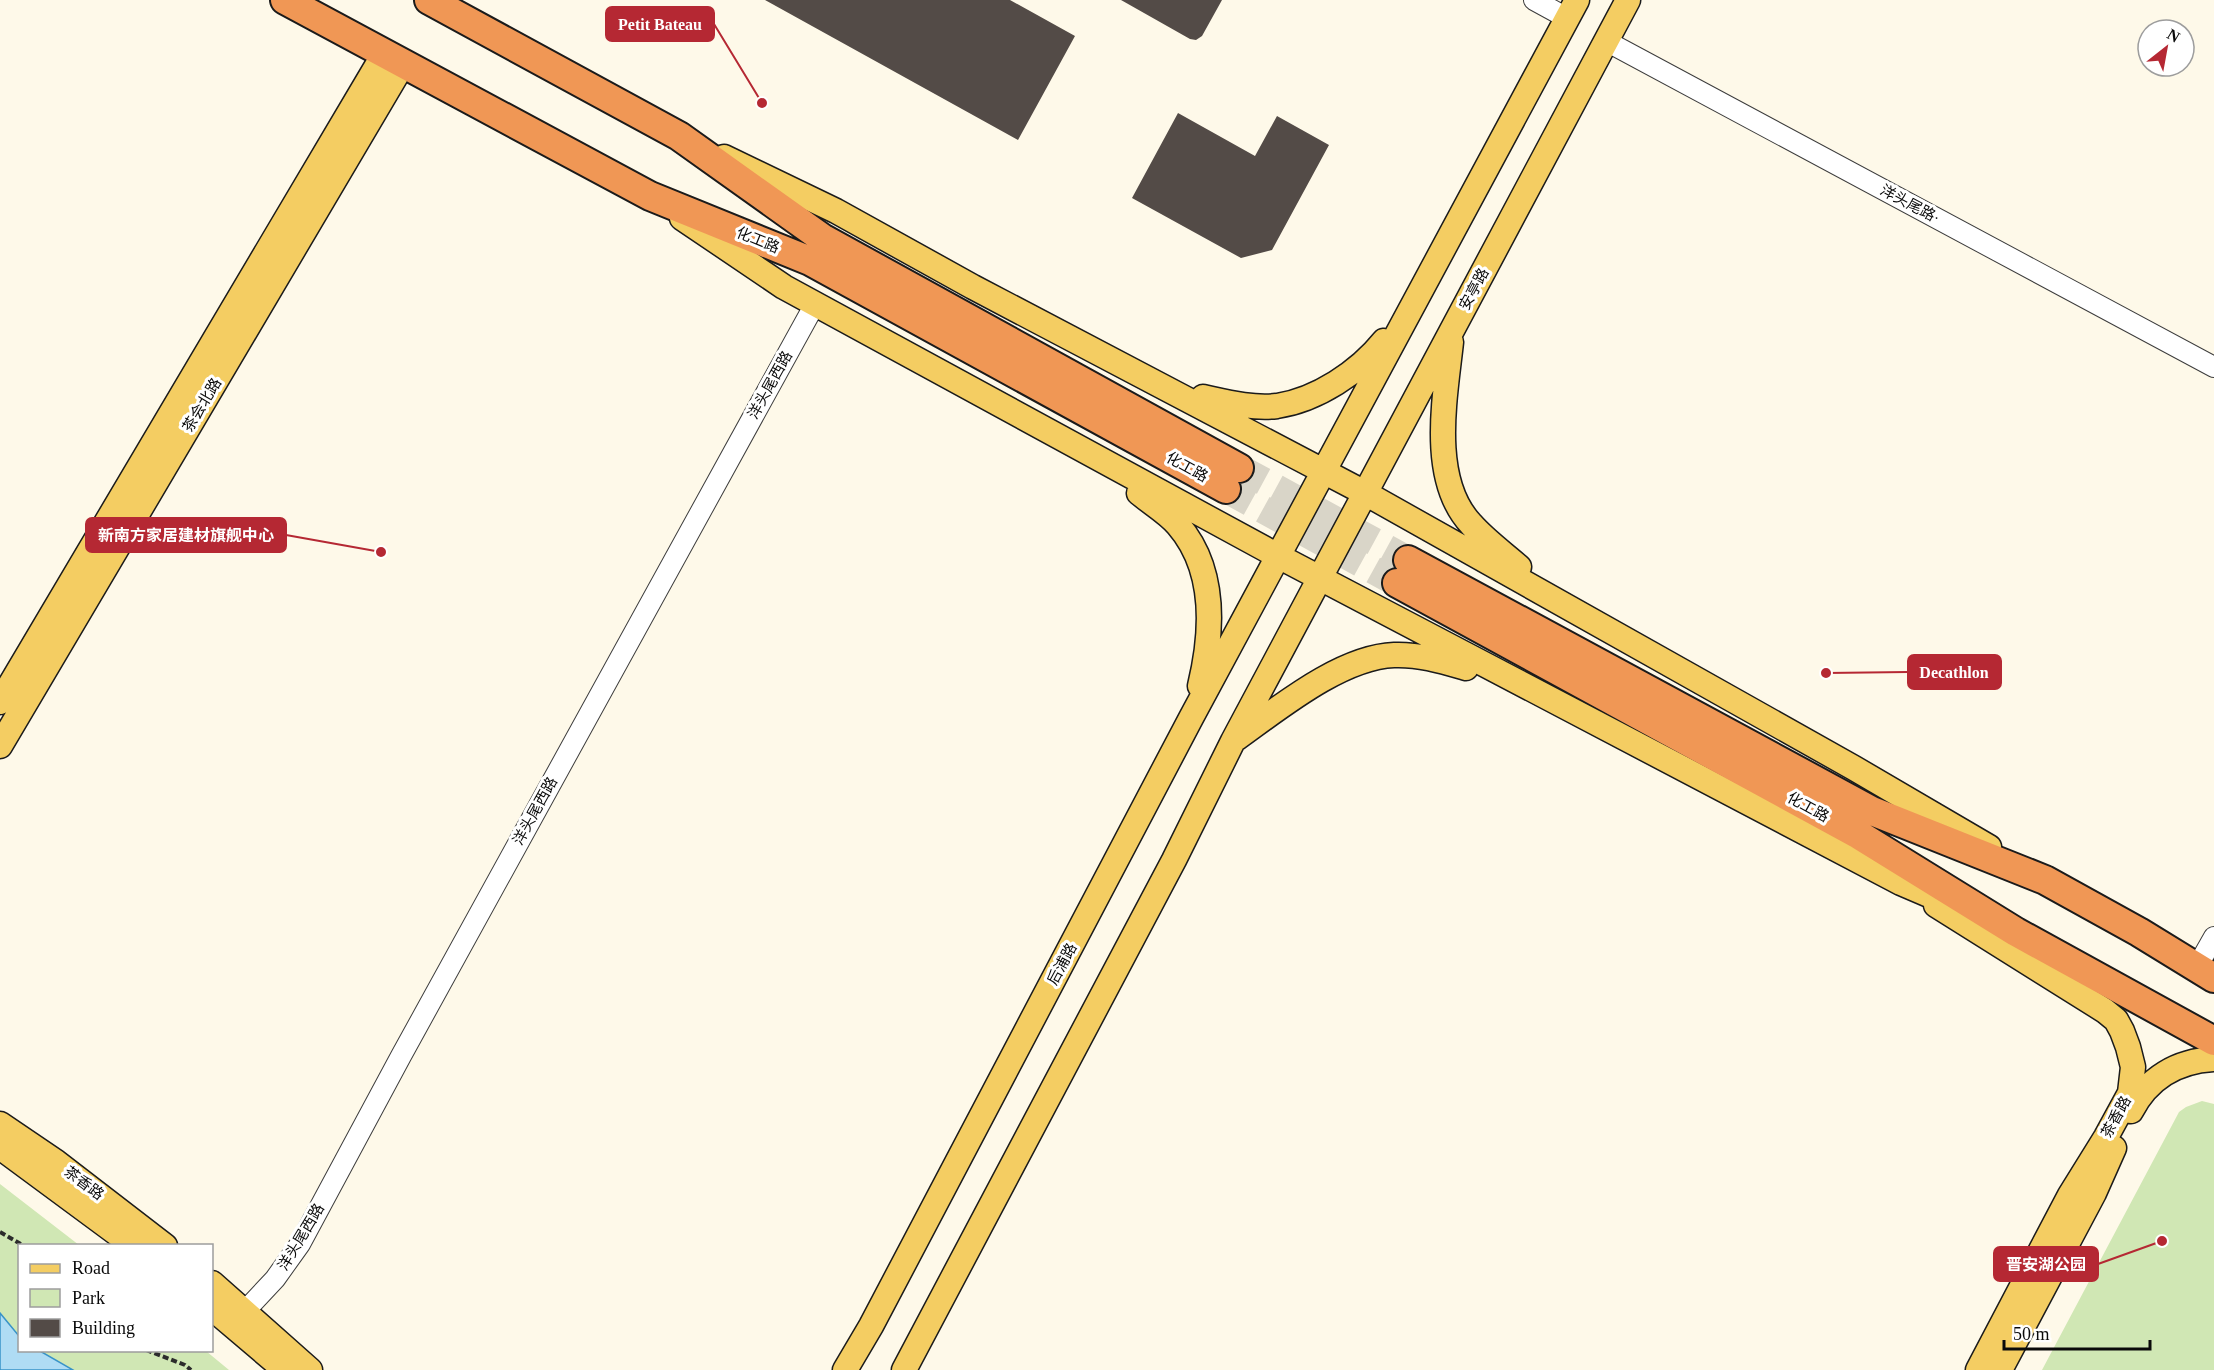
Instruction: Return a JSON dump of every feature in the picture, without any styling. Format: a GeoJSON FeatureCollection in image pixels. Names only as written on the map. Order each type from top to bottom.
{"type":"FeatureCollection","features":[{"type":"Feature","properties":{"kind":"highway","name":"化工路"},"geometry":{"type":"LineString","coordinates":[[285,0],[650,196],[810,261],[1232,479],[822,238],[679,136],[443,3]]}},
{"type":"Feature","properties":{"kind":"highway","name":"化工路"},"geometry":{"type":"LineString","coordinates":[[2206,973],[2139,932],[2045,880],[1872,811],[1403,572],[1858,835],[2016,932],[2214,1041]]}},
{"type":"Feature","properties":{"kind":"main road","name":"安亭路"},"geometry":{"type":"LineString","coordinates":[[1320,579],[1628,0]]}},
{"type":"Feature","properties":{"kind":"main road"},"geometry":{"type":"LineString","coordinates":[[1278,556],[1572,9]]}},
{"type":"Feature","properties":{"kind":"main road","name":"茶会北路"},"geometry":{"type":"LineString","coordinates":[[0,702],[393,59]]}},
{"type":"Feature","properties":{"kind":"main road","name":"茶会北路"},"geometry":{"type":"LineString","coordinates":[[0,746],[393,59]]}},
{"type":"Feature","properties":{"kind":"main road"},"geometry":{"type":"LineString","coordinates":[[679,136],[836,211],[973,286],[1324,470],[1854,768],[2045,880]]}},
{"type":"Feature","properties":{"kind":"main road"},"geometry":{"type":"LineString","coordinates":[[650,196],[784,286],[1320,579],[1901,883],[2016,932]]}},
{"type":"Feature","properties":{"kind":"main road"},"geometry":{"type":"LineString","coordinates":[[1170,389],[1233,404],[1277,406],[1315,394],[1346,376],[1370,358],[1412,307]]}},
{"type":"Feature","properties":{"kind":"main road"},"geometry":{"type":"LineString","coordinates":[[1453,328],[1444,404],[1444,437],[1446,469],[1453,495],[1470,524],[1554,599]]}},
{"type":"Feature","properties":{"kind":"main road"},"geometry":{"type":"LineString","coordinates":[[1090,454],[1178,525],[1193,547],[1204,571],[1209,599],[1209,631],[1206,660],[1191,718]]}},
{"type":"Feature","properties":{"kind":"main road","name":"后浦路"},"geometry":{"type":"LineString","coordinates":[[844,1370],[871,1326],[1278,556]]}},
{"type":"Feature","properties":{"kind":"main road"},"geometry":{"type":"LineString","coordinates":[[904,1370],[1320,579]]}},
{"type":"Feature","properties":{"kind":"main road"},"geometry":{"type":"LineString","coordinates":[[1233,741],[1299,694],[1361,661],[1393,655],[1425,656],[1514,681]]}},
{"type":"Feature","properties":{"kind":"main road","name":"茶香路"},"geometry":{"type":"LineString","coordinates":[[1901,883],[2105,1011],[2122,1031],[2133,1067],[2132,1085],[2126,1102],[2070,1195],[1978,1370]]}},
{"type":"Feature","properties":{"kind":"main road","name":"茶香路"},"geometry":{"type":"LineString","coordinates":[[2000,1370],[2094,1193],[2136,1101],[2156,1079],[2170,1070],[2199,1060],[2214,1059]]}},
{"type":"Feature","properties":{"kind":"main road","name":"茶香路"},"geometry":{"type":"LineString","coordinates":[[0,1124],[56,1162],[164,1244]]}},
{"type":"Feature","properties":{"kind":"main road","name":"茶香路"},"geometry":{"type":"LineString","coordinates":[[0,1148],[133,1244]]}},
{"type":"Feature","properties":{"kind":"main road"},"geometry":{"type":"LineString","coordinates":[[213,1284],[310,1370]]}},
{"type":"Feature","properties":{"kind":"main road"},"geometry":{"type":"LineString","coordinates":[[213,1309],[285,1370]]}},
{"type":"Feature","properties":{"kind":"street"},"geometry":{"type":"LineString","coordinates":[[1534,0],[1572,9]]}},
{"type":"Feature","properties":{"kind":"street","name":"洋头尾路·"},"geometry":{"type":"LineString","coordinates":[[1606,41],[2214,367]]}},
{"type":"Feature","properties":{"kind":"street","name":"洋头尾西路"},"geometry":{"type":"LineString","coordinates":[[245,1311],[275,1279],[300,1244],[815,303]]}},
{"type":"Feature","properties":{"kind":"street"},"geometry":{"type":"LineString","coordinates":[[2206,973],[2214,937]]}},
{"type":"Feature","properties":{"kind":"path"},"geometry":{"type":"LineString","coordinates":[[0,1232],[22,1244]]}},
{"type":"Feature","properties":{"kind":"path"},"geometry":{"type":"LineString","coordinates":[[150,1352],[191,1370]]}},
{"type":"Feature","properties":{"kind":"green space"},"geometry":{"type":"Polygon","coordinates":[[[2202,1101],[2214,1104],[2214,1370],[2042,1370],[2179,1112],[2202,1101]]]}},
{"type":"Feature","properties":{"kind":"green space"},"geometry":{"type":"Polygon","coordinates":[[[0,1184],[78,1244],[18,1244],[18,1352],[207,1352],[229,1370],[0,1370],[0,1184]]]}},
{"type":"Feature","properties":{"kind":"water"},"geometry":{"type":"Polygon","coordinates":[[[0,1313],[18,1335],[18,1352],[42,1352],[73,1370],[0,1370],[0,1313]]]}},
{"type":"Feature","properties":{"kind":"building"},"geometry":{"type":"Polygon","coordinates":[[[765,0],[1010,0],[1075,36],[1018,140],[765,0]]]}},
{"type":"Feature","properties":{"kind":"building"},"geometry":{"type":"Polygon","coordinates":[[[1121,0],[1222,0],[1202,36],[1196,40],[1190,39],[1121,0]]]}},
{"type":"Feature","properties":{"kind":"building"},"geometry":{"type":"Polygon","coordinates":[[[1178,113],[1255,156],[1277,116],[1329,145],[1272,250],[1241,258],[1132,198],[1178,113]]]}},
{"type":"Feature","properties":{"kind":"tunnel"},"geometry":{"type":"LineString","coordinates":[[1239,468],[1408,560]]}},
{"type":"Feature","properties":{"kind":"tunnel"},"geometry":{"type":"LineString","coordinates":[[1226,489],[1397,583]]}},
{"type":"Feature","properties":{"kind":"place","name":"Petit Bateau"},"geometry":{"type":"Point","coordinates":[762,103]}},
{"type":"Feature","properties":{"kind":"place","name":"新南方家居建材旗舰中心"},"geometry":{"type":"Point","coordinates":[381,552]}},
{"type":"Feature","properties":{"kind":"place","name":"Decathlon"},"geometry":{"type":"Point","coordinates":[1826,673]}},
{"type":"Feature","properties":{"kind":"place","name":"晋安湖公园"},"geometry":{"type":"Point","coordinates":[2162,1241]}}]}
